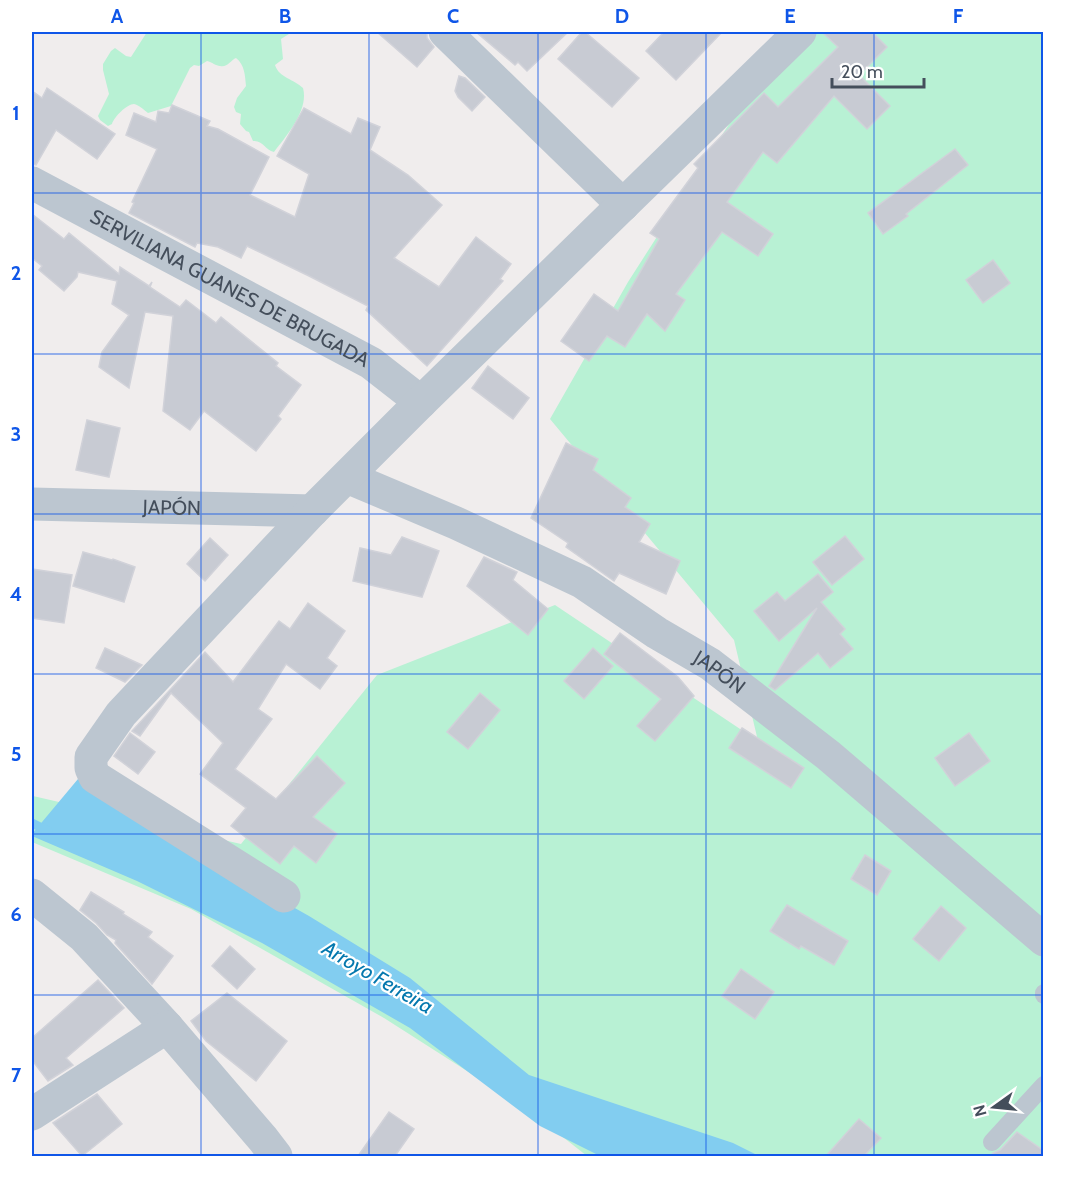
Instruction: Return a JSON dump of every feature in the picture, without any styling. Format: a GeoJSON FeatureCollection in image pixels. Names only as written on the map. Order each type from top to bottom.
{"type":"FeatureCollection","features":[{"type":"Feature","properties":{"kind":"street"},"geometry":{"type":"LineString","coordinates":[[445,32],[623,205]]}},
{"type":"Feature","properties":{"kind":"street"},"geometry":{"type":"LineString","coordinates":[[284,896],[95,777],[91,768],[91,757],[121,714],[312,511],[800,32]]}},
{"type":"Feature","properties":{"kind":"street","name":"SERVILIANA GUANES DE BRUGADA"},"geometry":{"type":"LineString","coordinates":[[32,183],[371,363],[421,402]]}},
{"type":"Feature","properties":{"kind":"street","name":"JAPÓN"},"geometry":{"type":"LineString","coordinates":[[346,477],[456,523],[582,582],[657,633],[710,664],[828,755],[1044,940]]}},
{"type":"Feature","properties":{"kind":"street","name":"JAPÓN"},"geometry":{"type":"LineString","coordinates":[[32,504],[312,511]]}},
{"type":"Feature","properties":{"kind":"street"},"geometry":{"type":"LineString","coordinates":[[32,895],[84,937],[167,1027],[276,1156]]}},
{"type":"Feature","properties":{"kind":"street"},"geometry":{"type":"LineString","coordinates":[[32,1114],[167,1027]]}},
{"type":"Feature","properties":{"kind":"lane"},"geometry":{"type":"LineString","coordinates":[[992,1142],[1044,1085]]}},
{"type":"Feature","properties":{"kind":"green space"},"geometry":{"type":"Polygon","coordinates":[[[147,32],[297,32],[281,39],[283,59],[275,65],[283,76],[303,88],[303,105],[296,122],[274,152],[259,142],[253,141],[249,132],[240,124],[241,114],[236,112],[234,107],[237,98],[246,86],[243,67],[236,58],[222,66],[207,61],[199,66],[194,65],[190,68],[171,106],[148,113],[134,104],[124,108],[108,126],[100,120],[98,116],[109,94],[103,64],[115,48],[131,57],[147,32]]]}},
{"type":"Feature","properties":{"kind":"green space"},"geometry":{"type":"Polygon","coordinates":[[[788,32],[1043,32],[1043,1156],[587,1156],[531,1112],[384,1018],[191,909],[32,842],[33,796],[241,844],[377,675],[555,605],[758,741],[734,640],[550,419],[628,282],[788,32]]]}},
{"type":"Feature","properties":{"kind":"water"},"geometry":{"type":"Polygon","coordinates":[[[78,779],[187,847],[309,916],[410,978],[529,1075],[733,1143],[759,1156],[600,1156],[540,1126],[410,1028],[262,943],[137,881],[32,836],[78,779]]]}},
{"type":"Feature","properties":{"kind":"building"},"geometry":{"type":"Polygon","coordinates":[[[377,32],[427,32],[427,38],[434,47],[417,67],[377,32]]]}},
{"type":"Feature","properties":{"kind":"building"},"geometry":{"type":"Polygon","coordinates":[[[476,32],[568,32],[527,71],[518,62],[515,65],[476,32]]]}},
{"type":"Feature","properties":{"kind":"building"},"geometry":{"type":"Polygon","coordinates":[[[582,32],[585,32],[639,78],[612,107],[558,59],[582,32]]]}},
{"type":"Feature","properties":{"kind":"building"},"geometry":{"type":"Polygon","coordinates":[[[664,32],[722,32],[676,80],[646,51],[664,32]]]}},
{"type":"Feature","properties":{"kind":"building"},"geometry":{"type":"Polygon","coordinates":[[[822,32],[872,32],[887,47],[859,75],[890,106],[867,129],[834,96],[777,163],[763,152],[727,202],[773,234],[758,256],[722,232],[676,294],[685,300],[665,331],[647,314],[625,347],[607,336],[589,361],[561,341],[594,294],[618,311],[659,239],[650,233],[698,168],[694,164],[764,93],[778,107],[838,47],[822,32]]]}},
{"type":"Feature","properties":{"kind":"building"},"geometry":{"type":"Polygon","coordinates":[[[459,76],[465,78],[485,97],[472,111],[455,91],[459,76]]]}},
{"type":"Feature","properties":{"kind":"building"},"geometry":{"type":"Polygon","coordinates":[[[47,88],[115,134],[97,159],[56,130],[36,165],[32,164],[32,91],[42,98],[47,88]]]}},
{"type":"Feature","properties":{"kind":"building"},"geometry":{"type":"Polygon","coordinates":[[[172,105],[210,121],[207,126],[218,129],[269,157],[250,195],[295,217],[309,174],[277,156],[304,108],[351,134],[358,118],[380,127],[370,150],[408,175],[442,205],[394,258],[439,287],[476,237],[511,264],[500,279],[503,281],[427,366],[366,310],[368,306],[247,246],[241,258],[218,247],[197,243],[195,247],[129,213],[157,149],[126,135],[134,113],[156,122],[158,111],[169,113],[172,105]]]}},
{"type":"Feature","properties":{"kind":"building"},"geometry":{"type":"Polygon","coordinates":[[[955,149],[968,165],[883,234],[868,213],[955,149]]]}},
{"type":"Feature","properties":{"kind":"building"},"geometry":{"type":"Polygon","coordinates":[[[32,214],[64,239],[69,233],[119,274],[120,267],[149,286],[152,282],[150,287],[180,307],[186,300],[216,323],[221,317],[278,363],[276,366],[301,385],[278,416],[281,419],[256,451],[204,411],[190,430],[163,411],[173,316],[145,312],[129,388],[99,367],[102,352],[129,315],[112,304],[117,281],[78,272],[77,277],[64,291],[39,270],[42,266],[32,258],[32,214]]]}},
{"type":"Feature","properties":{"kind":"building"},"geometry":{"type":"Polygon","coordinates":[[[993,260],[1010,283],[983,303],[966,280],[993,260]]]}},
{"type":"Feature","properties":{"kind":"building"},"geometry":{"type":"Polygon","coordinates":[[[488,366],[529,398],[513,419],[472,388],[488,366]]]}},
{"type":"Feature","properties":{"kind":"building"},"geometry":{"type":"Polygon","coordinates":[[[87,420],[120,428],[109,477],[76,470],[87,420]]]}},
{"type":"Feature","properties":{"kind":"building"},"geometry":{"type":"Polygon","coordinates":[[[566,443],[598,459],[593,470],[631,498],[625,507],[650,524],[639,542],[680,561],[666,594],[619,573],[614,581],[566,547],[568,543],[531,518],[566,443]]]}},
{"type":"Feature","properties":{"kind":"building"},"geometry":{"type":"Polygon","coordinates":[[[845,536],[864,559],[832,585],[813,562],[845,536]]]}},
{"type":"Feature","properties":{"kind":"building"},"geometry":{"type":"Polygon","coordinates":[[[402,537],[439,551],[422,597],[353,581],[360,548],[391,555],[402,537]]]}},
{"type":"Feature","properties":{"kind":"building"},"geometry":{"type":"Polygon","coordinates":[[[210,538],[228,555],[205,581],[187,564],[210,538]]]}},
{"type":"Feature","properties":{"kind":"building"},"geometry":{"type":"Polygon","coordinates":[[[83,552],[135,567],[124,602],[73,586],[83,552]]]}},
{"type":"Feature","properties":{"kind":"building"},"geometry":{"type":"Polygon","coordinates":[[[484,557],[517,572],[513,580],[548,609],[528,635],[467,586],[484,557]]]}},
{"type":"Feature","properties":{"kind":"building"},"geometry":{"type":"Polygon","coordinates":[[[32,569],[72,575],[64,623],[32,618],[32,569]]]}},
{"type":"Feature","properties":{"kind":"building"},"geometry":{"type":"Polygon","coordinates":[[[818,574],[833,592],[821,602],[845,629],[840,634],[853,649],[830,668],[818,653],[775,690],[769,686],[817,608],[779,641],[754,611],[777,592],[785,601],[818,574]]]}},
{"type":"Feature","properties":{"kind":"building"},"geometry":{"type":"Polygon","coordinates":[[[308,603],[345,631],[327,658],[337,666],[320,689],[286,664],[258,709],[272,719],[235,769],[276,799],[317,756],[345,783],[313,817],[337,834],[316,863],[294,846],[280,864],[231,826],[246,808],[200,774],[223,743],[171,693],[140,736],[132,731],[205,652],[233,682],[279,621],[290,629],[308,603]]]}},
{"type":"Feature","properties":{"kind":"building"},"geometry":{"type":"Polygon","coordinates":[[[620,633],[678,677],[694,696],[655,741],[637,726],[661,699],[604,654],[620,633]]]}},
{"type":"Feature","properties":{"kind":"building"},"geometry":{"type":"Polygon","coordinates":[[[105,648],[142,665],[125,682],[96,668],[105,648]]]}},
{"type":"Feature","properties":{"kind":"building"},"geometry":{"type":"Polygon","coordinates":[[[593,648],[613,666],[584,699],[564,681],[593,648]]]}},
{"type":"Feature","properties":{"kind":"building"},"geometry":{"type":"Polygon","coordinates":[[[480,693],[500,710],[468,749],[447,732],[480,693]]]}},
{"type":"Feature","properties":{"kind":"building"},"geometry":{"type":"Polygon","coordinates":[[[742,728],[804,768],[791,788],[729,748],[742,728]]]}},
{"type":"Feature","properties":{"kind":"building"},"geometry":{"type":"Polygon","coordinates":[[[130,733],[155,752],[138,774],[114,756],[130,733]]]}},
{"type":"Feature","properties":{"kind":"building"},"geometry":{"type":"Polygon","coordinates":[[[969,733],[990,761],[955,786],[935,758],[969,733]]]}},
{"type":"Feature","properties":{"kind":"building"},"geometry":{"type":"Polygon","coordinates":[[[865,855],[891,871],[877,895],[851,879],[865,855]]]}},
{"type":"Feature","properties":{"kind":"building"},"geometry":{"type":"Polygon","coordinates":[[[91,892],[152,932],[148,937],[173,956],[152,984],[115,943],[116,940],[107,935],[80,910],[91,892]]]}},
{"type":"Feature","properties":{"kind":"building"},"geometry":{"type":"Polygon","coordinates":[[[787,905],[848,941],[834,965],[801,946],[799,949],[770,931],[787,905]]]}},
{"type":"Feature","properties":{"kind":"building"},"geometry":{"type":"Polygon","coordinates":[[[941,906],[966,928],[939,961],[913,939],[941,906]]]}},
{"type":"Feature","properties":{"kind":"building"},"geometry":{"type":"Polygon","coordinates":[[[230,946],[255,969],[237,989],[212,966],[230,946]]]}},
{"type":"Feature","properties":{"kind":"building"},"geometry":{"type":"Polygon","coordinates":[[[741,969],[774,992],[755,1019],[722,996],[741,969]]]}},
{"type":"Feature","properties":{"kind":"building"},"geometry":{"type":"Polygon","coordinates":[[[98,980],[124,1008],[66,1058],[73,1065],[48,1081],[32,1060],[32,1038],[98,980]]]}},
{"type":"Feature","properties":{"kind":"building"},"geometry":{"type":"Polygon","coordinates":[[[227,993],[287,1041],[256,1081],[206,1041],[191,1021],[227,993]]]}},
{"type":"Feature","properties":{"kind":"building"},"geometry":{"type":"Polygon","coordinates":[[[97,1094],[122,1124],[82,1156],[53,1123],[97,1094]]]}},
{"type":"Feature","properties":{"kind":"building"},"geometry":{"type":"Polygon","coordinates":[[[389,1112],[414,1129],[395,1156],[358,1156],[389,1112]]]}},
{"type":"Feature","properties":{"kind":"building"},"geometry":{"type":"Polygon","coordinates":[[[859,1119],[881,1138],[864,1156],[826,1156],[859,1119]]]}},
{"type":"Feature","properties":{"kind":"building"},"geometry":{"type":"Polygon","coordinates":[[[1017,1132],[1044,1151],[1044,1156],[991,1156],[1017,1132]]]}},
{"type":"Feature","properties":{"kind":"waterway","name":"Arroyo Ferreira"},"geometry":{"type":"LineString","coordinates":[[32,823],[48,831]]}}]}
